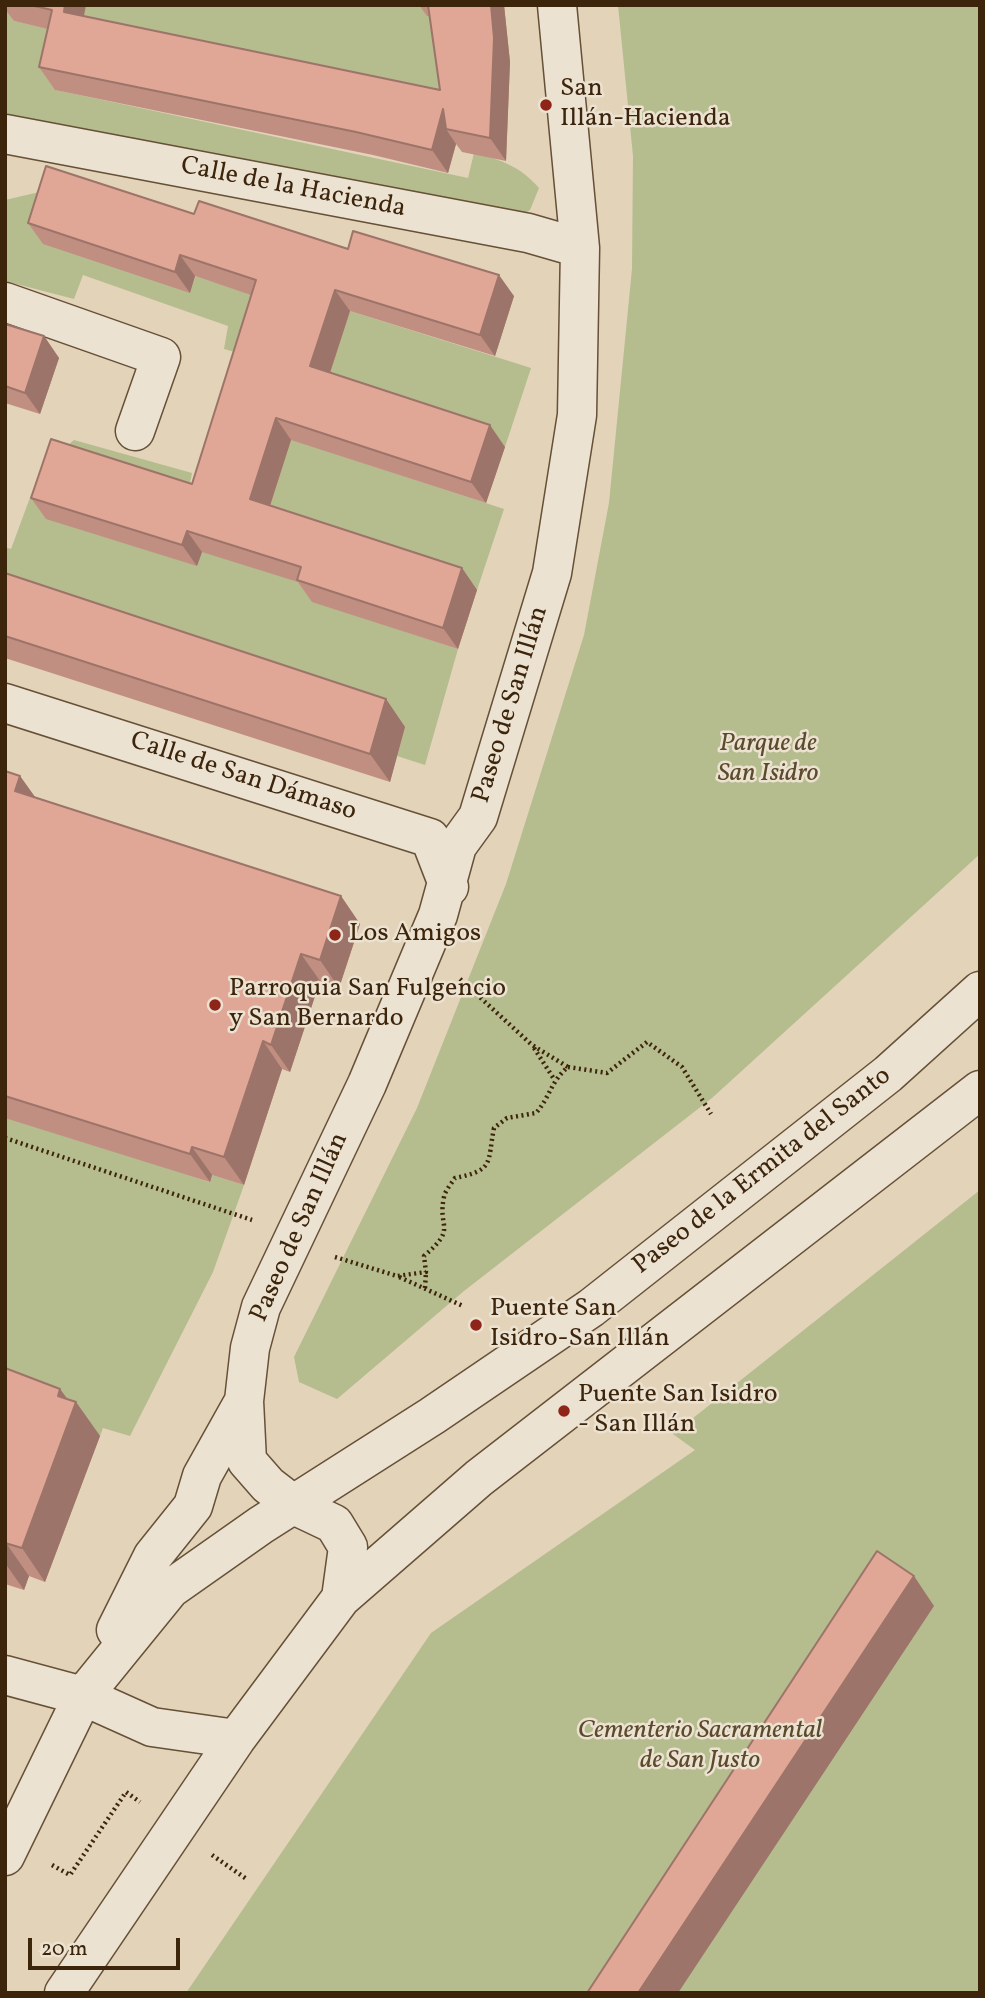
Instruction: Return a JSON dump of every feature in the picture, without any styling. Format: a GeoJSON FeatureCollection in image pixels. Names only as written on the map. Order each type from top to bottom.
{"type":"FeatureCollection","features":[{"type":"Feature","properties":{"kind":"street","name":"Paseo de San Illán"},"geometry":{"type":"LineString","coordinates":[[294,1505],[268,1485],[247,1461],[244,1401],[255,1322],[367,1084],[449,887],[457,846],[478,817],[552,573],[577,415],[580,248],[557,5]]}},
{"type":"Feature","properties":{"kind":"street","name":"Calle de la Hacienda"},"geometry":{"type":"LineString","coordinates":[[5,134],[528,233],[580,248]]}},
{"type":"Feature","properties":{"kind":"street"},"geometry":{"type":"LineString","coordinates":[[5,302],[161,357],[135,431]]}},
{"type":"Feature","properties":{"kind":"street","name":"Calle de San Dámaso"},"geometry":{"type":"LineString","coordinates":[[5,702],[430,838]]}},
{"type":"Feature","properties":{"kind":"street"},"geometry":{"type":"LineString","coordinates":[[449,887],[430,838],[453,835],[478,817]]}},
{"type":"Feature","properties":{"kind":"street","name":"Paseo de la Ermita del Santo"},"geometry":{"type":"LineString","coordinates":[[9,1849],[83,1696],[170,1589],[591,1308],[888,1074],[980,991]]}},
{"type":"Feature","properties":{"kind":"street"},"geometry":{"type":"LineString","coordinates":[[64,1993],[236,1739],[341,1598],[479,1478],[980,1090]]}},
{"type":"Feature","properties":{"kind":"street","name":"Paseo de San Illán"},"geometry":{"type":"LineString","coordinates":[[83,1696],[153,1556],[193,1506],[202,1476],[244,1401]]}},
{"type":"Feature","properties":{"kind":"street"},"geometry":{"type":"LineString","coordinates":[[294,1505],[334,1524],[348,1547],[341,1598]]}},
{"type":"Feature","properties":{"kind":"street"},"geometry":{"type":"LineString","coordinates":[[5,1675],[83,1696],[152,1727],[236,1739]]}},
{"type":"Feature","properties":{"kind":"path"},"geometry":{"type":"LineString","coordinates":[[460,979],[532,1045],[568,1067],[607,1073],[647,1042],[682,1067],[711,1114]]}},
{"type":"Feature","properties":{"kind":"path"},"geometry":{"type":"LineString","coordinates":[[532,1045],[554,1079]]}},
{"type":"Feature","properties":{"kind":"path"},"geometry":{"type":"LineString","coordinates":[[425,1288],[425,1256],[439,1243],[447,1229],[444,1195],[455,1178],[480,1173],[491,1161],[494,1128],[507,1118],[536,1113],[548,1099],[554,1079],[568,1067]]}},
{"type":"Feature","properties":{"kind":"path","name":"Paseo de San Illán"},"geometry":{"type":"LineString","coordinates":[[5,1138],[256,1221]]}},
{"type":"Feature","properties":{"kind":"path"},"geometry":{"type":"LineString","coordinates":[[332,1256],[397,1276],[463,1306]]}},
{"type":"Feature","properties":{"kind":"path"},"geometry":{"type":"LineString","coordinates":[[397,1276],[426,1272]]}},
{"type":"Feature","properties":{"kind":"path"},"geometry":{"type":"LineString","coordinates":[[9,1849],[69,1875],[125,1792],[175,1829]]}},
{"type":"Feature","properties":{"kind":"green space"},"geometry":{"type":"Polygon","coordinates":[[[5,5],[14,21],[68,33],[56,90],[468,178],[474,153],[510,165],[525,174],[539,188],[530,210],[516,218],[5,122],[5,5]]]}},
{"type":"Feature","properties":{"kind":"green space"},"geometry":{"type":"Polygon","coordinates":[[[86,5],[440,5],[454,113],[80,35],[86,5]]]}},
{"type":"Feature","properties":{"kind":"green space","name":"Parque de San Isidro"},"geometry":{"type":"Polygon","coordinates":[[[618,5],[980,5],[980,854],[712,1098],[464,1291],[337,1399],[299,1382],[294,1357],[417,1108],[506,884],[584,635],[609,503],[632,269],[633,156],[618,5]]]}},
{"type":"Feature","properties":{"kind":"green space"},"geometry":{"type":"Polygon","coordinates":[[[61,187],[190,293],[195,276],[345,325],[350,311],[531,368],[505,447],[358,398],[339,455],[504,509],[477,590],[331,542],[312,601],[458,649],[425,765],[397,756],[405,727],[5,596],[5,547],[11,549],[41,468],[74,440],[192,473],[187,499],[197,566],[215,508],[253,357],[224,349],[228,326],[83,275],[74,299],[5,281],[5,200],[61,187]]]}},
{"type":"Feature","properties":{"kind":"green space"},"geometry":{"type":"Polygon","coordinates":[[[5,1109],[209,1182],[212,1175],[244,1185],[213,1272],[130,1436],[103,1428],[100,1436],[5,1393],[5,1109]]]}},
{"type":"Feature","properties":{"kind":"green space","name":"Cementerio Sacramental de San Justo"},"geometry":{"type":"Polygon","coordinates":[[[980,1190],[980,1993],[186,1993],[431,1633],[695,1450],[673,1434],[980,1190]]]}},
{"type":"Feature","properties":{"kind":"building"},"geometry":{"type":"Polygon","coordinates":[[[30,5],[65,5],[64,12],[440,90],[428,5],[491,5],[494,38],[490,138],[446,129],[443,109],[432,150],[39,67],[52,10],[30,5]]]}},
{"type":"Feature","properties":{"kind":"building"},"geometry":{"type":"Polygon","coordinates":[[[46,166],[194,214],[199,201],[348,249],[353,231],[499,275],[480,335],[335,290],[310,366],[490,425],[471,482],[276,418],[250,499],[462,568],[443,628],[297,580],[301,567],[187,531],[182,545],[31,498],[51,439],[192,484],[256,280],[180,255],[175,272],[28,223],[46,166]]]}},
{"type":"Feature","properties":{"kind":"building"},"geometry":{"type":"Polygon","coordinates":[[[5,324],[44,336],[25,393],[5,386],[5,324]]]}},
{"type":"Feature","properties":{"kind":"building"},"geometry":{"type":"Polygon","coordinates":[[[5,573],[386,699],[370,754],[5,636],[5,573]]]}},
{"type":"Feature","properties":{"kind":"building"},"geometry":{"type":"Polygon","coordinates":[[[5,771],[20,776],[15,791],[341,896],[320,960],[301,954],[271,1045],[263,1041],[224,1157],[192,1147],[190,1154],[5,1096],[5,771]]]}},
{"type":"Feature","properties":{"kind":"building"},"geometry":{"type":"Polygon","coordinates":[[[5,1368],[60,1389],[58,1396],[76,1402],[22,1548],[5,1543],[5,1368]]]}},
{"type":"Feature","properties":{"kind":"building"},"geometry":{"type":"Polygon","coordinates":[[[877,1551],[914,1576],[638,1993],[587,1993],[877,1551]]]}},
{"type":"Feature","properties":{"kind":"place","name":"San Illán-Hacienda"},"geometry":{"type":"Point","coordinates":[546,105]}},
{"type":"Feature","properties":{"kind":"place","name":"Los Amigos"},"geometry":{"type":"Point","coordinates":[335,935]}},
{"type":"Feature","properties":{"kind":"place","name":"Parroquia San Fulgencio y San Bernardo"},"geometry":{"type":"Point","coordinates":[215,1005]}},
{"type":"Feature","properties":{"kind":"place","name":"Puente San Isidro-San Illán"},"geometry":{"type":"Point","coordinates":[476,1325]}},
{"type":"Feature","properties":{"kind":"place","name":"Puente San Isidro - San Illán"},"geometry":{"type":"Point","coordinates":[564,1411]}}]}
